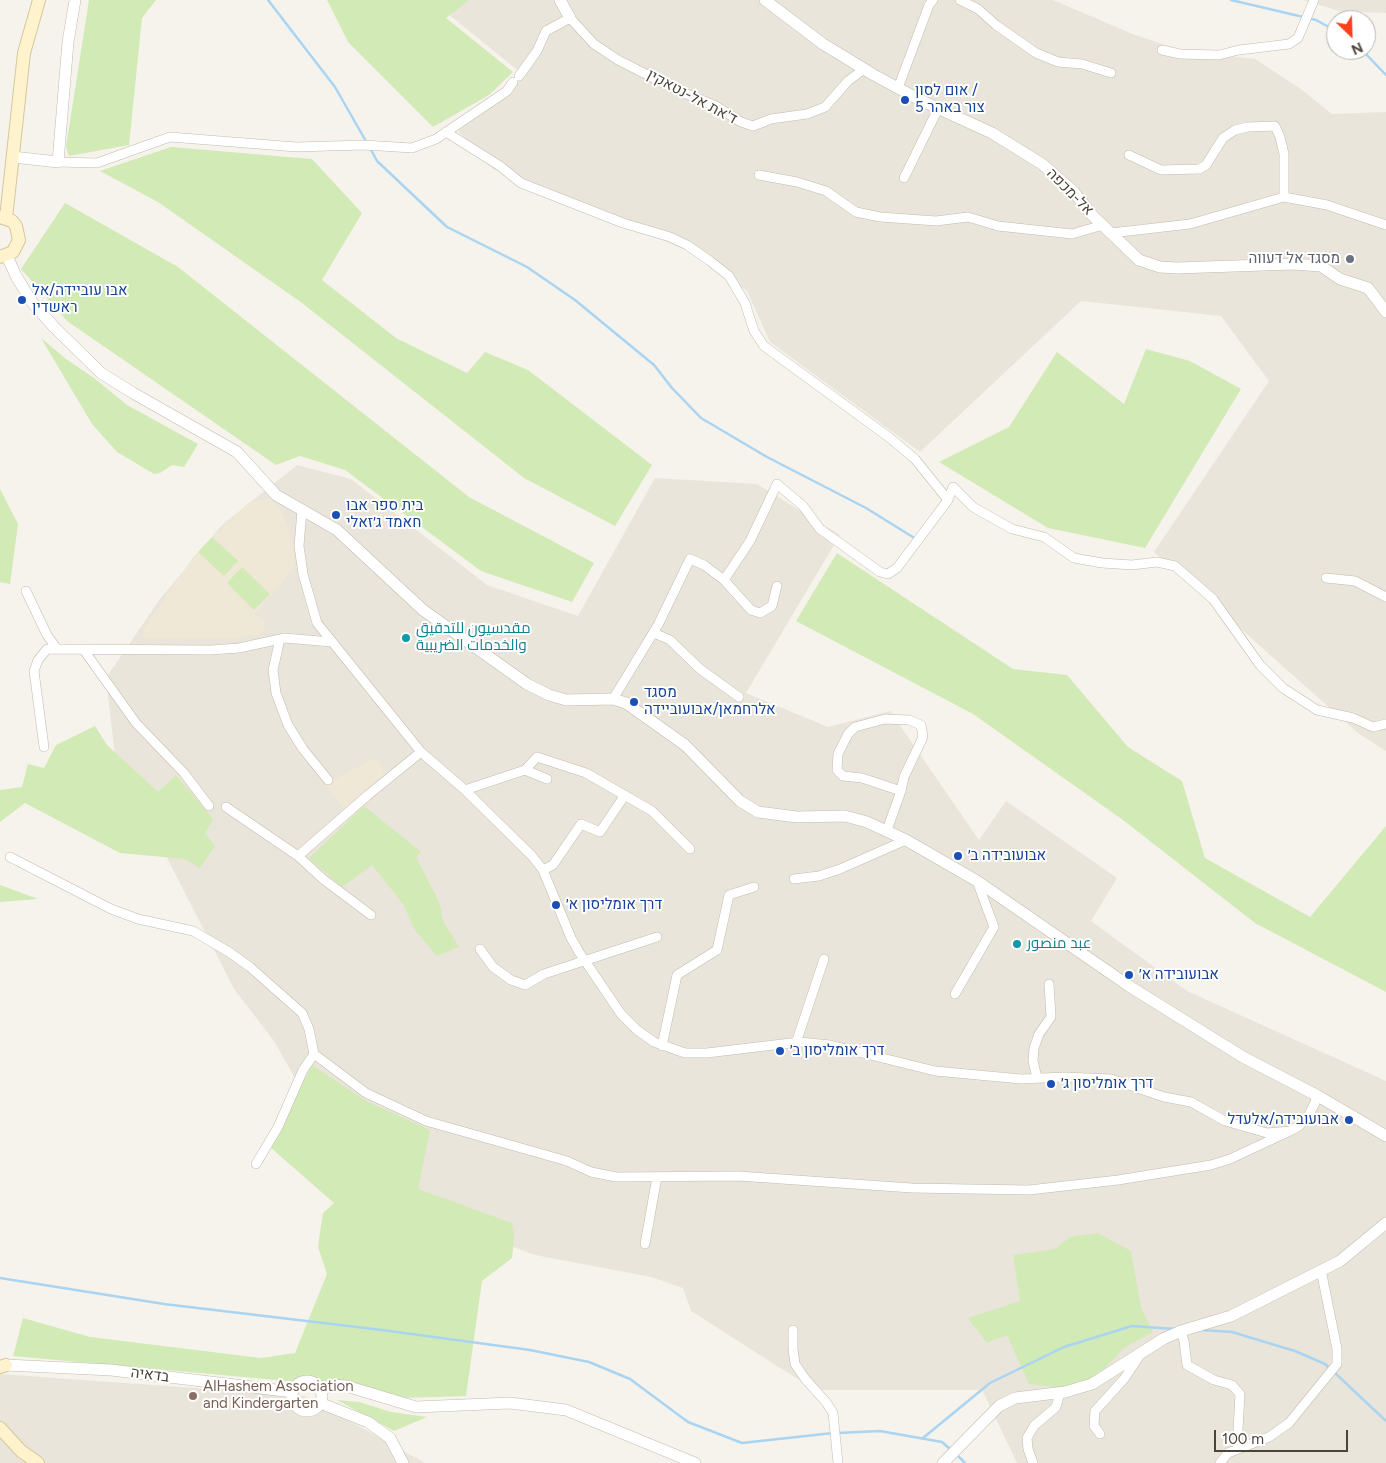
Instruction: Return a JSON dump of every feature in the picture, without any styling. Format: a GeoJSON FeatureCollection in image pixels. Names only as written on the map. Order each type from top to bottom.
{"type":"FeatureCollection","features":[{"type":"Feature","properties":{"kind":"main road"},"geometry":{"type":"LineString","coordinates":[[3,256],[17,246],[19,233],[16,226],[3,217],[12,158],[21,75],[28,34],[39,0]]}},
{"type":"Feature","properties":{"kind":"main road"},"geometry":{"type":"LineString","coordinates":[[0,1428],[21,1451],[38,1463]]}},
{"type":"Feature","properties":{"kind":"street"},"geometry":{"type":"LineString","coordinates":[[58,162],[68,42],[75,0]]}},
{"type":"Feature","properties":{"kind":"street","name":"ד'את אל-נטאקין"},"geometry":{"type":"LineString","coordinates":[[560,0],[570,18],[594,44],[618,60],[677,90],[716,106],[741,122],[753,126],[786,116],[807,114],[825,107],[848,81],[864,69]]}},
{"type":"Feature","properties":{"kind":"street","name":"אל-מכפה"},"geometry":{"type":"LineString","coordinates":[[765,0],[822,44],[864,69],[898,88],[992,133],[1042,164],[1073,191],[1103,225],[1139,260],[1160,267],[1293,264],[1321,266],[1340,279],[1368,288],[1386,312]]}},
{"type":"Feature","properties":{"kind":"street"},"geometry":{"type":"LineString","coordinates":[[898,88],[929,5],[933,0]]}},
{"type":"Feature","properties":{"kind":"street"},"geometry":{"type":"LineString","coordinates":[[960,0],[978,9],[996,26],[1036,53],[1058,62],[1082,64],[1111,73]]}},
{"type":"Feature","properties":{"kind":"street"},"geometry":{"type":"LineString","coordinates":[[1162,50],[1180,54],[1219,55],[1238,50],[1289,44],[1298,38],[1314,0]]}},
{"type":"Feature","properties":{"kind":"street"},"geometry":{"type":"LineString","coordinates":[[12,158],[97,163],[170,137],[296,147],[364,145],[412,148],[436,139],[506,91],[537,51],[546,31],[570,18]]}},
{"type":"Feature","properties":{"kind":"street"},"geometry":{"type":"LineString","coordinates":[[904,178],[939,108]]}},
{"type":"Feature","properties":{"kind":"street"},"geometry":{"type":"LineString","coordinates":[[1129,155],[1161,170],[1199,169],[1206,166],[1223,138],[1235,130],[1248,127],[1275,126],[1284,154],[1284,197]]}},
{"type":"Feature","properties":{"kind":"street"},"geometry":{"type":"LineString","coordinates":[[446,132],[500,166],[521,183],[623,224],[670,237],[687,245],[710,261],[729,276],[745,303],[754,331],[764,346],[890,438],[915,459],[948,500]]}},
{"type":"Feature","properties":{"kind":"street"},"geometry":{"type":"LineString","coordinates":[[759,175],[797,182],[826,191],[856,212],[880,217],[936,221],[968,217],[998,226],[1072,234],[1103,225]]}},
{"type":"Feature","properties":{"kind":"street"},"geometry":{"type":"LineString","coordinates":[[1112,233],[1190,224],[1284,197],[1327,205],[1386,225]]}},
{"type":"Feature","properties":{"kind":"street"},"geometry":{"type":"LineString","coordinates":[[3,256],[32,302],[54,327],[101,372],[133,393],[237,452],[276,495],[337,530],[402,594],[438,622],[527,684],[549,695],[566,700],[613,699],[626,703],[685,746],[740,801],[758,812],[796,818],[845,816],[887,830],[976,881],[1129,986],[1243,1057],[1318,1096],[1386,1136]]}},
{"type":"Feature","properties":{"kind":"street"},"geometry":{"type":"LineString","coordinates":[[724,580],[750,541],[777,484],[803,506],[820,529],[880,572],[888,574],[897,568],[948,500],[953,487],[973,507],[1012,529],[1044,538],[1074,558],[1102,564],[1132,565],[1157,562],[1175,566],[1213,599],[1260,665],[1283,688],[1317,710],[1353,718],[1373,727],[1386,724]]}},
{"type":"Feature","properties":{"kind":"street"},"geometry":{"type":"LineString","coordinates":[[302,510],[299,546],[303,574],[317,623],[422,752],[465,790],[544,870],[571,938],[621,1014],[637,1030],[662,1046],[685,1053],[707,1053],[796,1043],[830,1045],[935,1071],[1021,1079],[1111,1079],[1164,1097],[1191,1102],[1225,1121],[1244,1128],[1267,1133],[1290,1131]]}},
{"type":"Feature","properties":{"kind":"street"},"geometry":{"type":"LineString","coordinates":[[613,699],[654,633],[690,558],[704,565],[724,580],[751,610],[760,613],[772,606],[777,586]]}},
{"type":"Feature","properties":{"kind":"street"},"geometry":{"type":"LineString","coordinates":[[1326,578],[1355,581],[1386,597]]}},
{"type":"Feature","properties":{"kind":"street"},"geometry":{"type":"LineString","coordinates":[[26,592],[47,634],[57,649]]}},
{"type":"Feature","properties":{"kind":"street"},"geometry":{"type":"LineString","coordinates":[[654,633],[670,640],[700,668],[739,697]]}},
{"type":"Feature","properties":{"kind":"street"},"geometry":{"type":"LineString","coordinates":[[44,747],[34,671],[42,653],[47,649],[211,650],[239,648],[280,638],[301,638],[331,642]]}},
{"type":"Feature","properties":{"kind":"street"},"geometry":{"type":"LineString","coordinates":[[280,638],[274,670],[276,693],[288,725],[303,749],[328,780]]}},
{"type":"Feature","properties":{"kind":"street"},"geometry":{"type":"LineString","coordinates":[[83,649],[136,722],[184,773],[209,806]]}},
{"type":"Feature","properties":{"kind":"street"},"geometry":{"type":"LineString","coordinates":[[887,830],[900,791],[904,777],[923,737],[921,724],[909,720],[884,719],[855,727],[848,734],[838,754],[836,766],[838,773],[862,778],[900,791]]}},
{"type":"Feature","properties":{"kind":"street"},"geometry":{"type":"LineString","coordinates":[[298,856],[368,795],[422,752]]}},
{"type":"Feature","properties":{"kind":"street"},"geometry":{"type":"LineString","coordinates":[[465,790],[525,770],[537,757],[586,773],[652,811],[690,849]]}},
{"type":"Feature","properties":{"kind":"street"},"geometry":{"type":"LineString","coordinates":[[525,770],[547,779]]}},
{"type":"Feature","properties":{"kind":"street"},"geometry":{"type":"LineString","coordinates":[[544,870],[552,865],[581,824],[600,832],[625,795]]}},
{"type":"Feature","properties":{"kind":"street"},"geometry":{"type":"LineString","coordinates":[[226,807],[298,856],[323,879],[371,915]]}},
{"type":"Feature","properties":{"kind":"street"},"geometry":{"type":"LineString","coordinates":[[794,878],[819,876],[840,870],[906,840]]}},
{"type":"Feature","properties":{"kind":"street"},"geometry":{"type":"LineString","coordinates":[[10,857],[111,909],[138,919],[194,931],[250,966],[302,1013],[309,1029],[314,1054],[366,1093],[426,1120],[567,1161],[590,1172],[616,1177],[738,1176],[912,1188],[1029,1190],[1118,1180],[1211,1165],[1236,1156],[1299,1126],[1308,1116],[1318,1096]]}},
{"type":"Feature","properties":{"kind":"street"},"geometry":{"type":"LineString","coordinates":[[954,994],[994,926],[976,881]]}},
{"type":"Feature","properties":{"kind":"street"},"geometry":{"type":"LineString","coordinates":[[662,1046],[677,975],[717,950],[730,895],[754,887]]}},
{"type":"Feature","properties":{"kind":"street"},"geometry":{"type":"LineString","coordinates":[[480,949],[493,967],[511,980],[525,985],[544,974],[658,937]]}},
{"type":"Feature","properties":{"kind":"street"},"geometry":{"type":"LineString","coordinates":[[796,1043],[824,959]]}},
{"type":"Feature","properties":{"kind":"street"},"geometry":{"type":"LineString","coordinates":[[1037,1078],[1033,1061],[1034,1048],[1051,1017],[1049,984]]}},
{"type":"Feature","properties":{"kind":"street"},"geometry":{"type":"LineString","coordinates":[[256,1164],[278,1126],[303,1070],[314,1054]]}},
{"type":"Feature","properties":{"kind":"street"},"geometry":{"type":"LineString","coordinates":[[645,1244],[657,1177]]}},
{"type":"Feature","properties":{"kind":"street"},"geometry":{"type":"LineString","coordinates":[[944,1463],[999,1406],[1015,1398],[1060,1393],[1092,1384],[1181,1331],[1231,1316],[1340,1261],[1386,1223]]}},
{"type":"Feature","properties":{"kind":"street"},"geometry":{"type":"LineString","coordinates":[[1220,1463],[1228,1453],[1269,1436],[1289,1422],[1337,1364],[1337,1349],[1321,1270]]}},
{"type":"Feature","properties":{"kind":"street"},"geometry":{"type":"LineString","coordinates":[[793,1330],[795,1364],[833,1413],[838,1463]]}},
{"type":"Feature","properties":{"kind":"street"},"geometry":{"type":"LineString","coordinates":[[1181,1331],[1187,1365],[1214,1380],[1232,1385],[1240,1394],[1238,1430]]}},
{"type":"Feature","properties":{"kind":"street"},"geometry":{"type":"LineString","coordinates":[[1100,1434],[1094,1426],[1095,1411],[1124,1379],[1142,1353]]}},
{"type":"Feature","properties":{"kind":"street","name":"בדאיה"},"geometry":{"type":"LineString","coordinates":[[2,1365],[111,1370],[293,1392]]}},
{"type":"Feature","properties":{"kind":"street"},"geometry":{"type":"LineString","coordinates":[[306,1382],[313,1383],[320,1390],[320,1403],[312,1410],[303,1410],[293,1402],[293,1392],[297,1386],[306,1382]]}},
{"type":"Feature","properties":{"kind":"street"},"geometry":{"type":"LineString","coordinates":[[320,1390],[333,1385],[346,1386],[416,1407],[510,1404],[566,1410],[695,1463]]}},
{"type":"Feature","properties":{"kind":"street"},"geometry":{"type":"LineString","coordinates":[[1033,1463],[1028,1449],[1028,1438],[1034,1426],[1056,1407],[1060,1393]]}},
{"type":"Feature","properties":{"kind":"street"},"geometry":{"type":"LineString","coordinates":[[320,1403],[368,1422],[390,1438],[403,1463]]}},
{"type":"Feature","properties":{"kind":"shaded area"},"geometry":{"type":"Polygon","coordinates":[[[431,0],[1053,0],[1135,35],[1184,51],[1255,59],[1301,89],[1332,114],[1386,112],[1386,751],[1358,733],[1154,552],[1269,381],[1221,316],[1081,301],[920,452],[770,342],[747,291],[686,250],[493,169],[458,131],[521,73],[431,0]]]}},
{"type":"Feature","properties":{"kind":"shaded area"},"geometry":{"type":"Polygon","coordinates":[[[1303,0],[1386,0],[1386,13],[1376,13],[1376,10],[1336,10],[1303,0]]]}},
{"type":"Feature","properties":{"kind":"shaded area"},"geometry":{"type":"Polygon","coordinates":[[[297,465],[351,479],[487,585],[578,616],[655,478],[757,484],[840,535],[746,693],[828,727],[890,711],[979,840],[1006,801],[1117,878],[1091,921],[1187,991],[1386,1081],[1386,1463],[1017,1463],[982,1390],[815,1390],[691,1311],[683,1288],[651,1277],[535,1255],[433,1217],[296,1080],[274,1041],[234,989],[115,756],[106,678],[160,599],[222,525],[297,465]]]}},
{"type":"Feature","properties":{"kind":"shaded area"},"geometry":{"type":"Polygon","coordinates":[[[271,498],[282,513],[290,531],[295,567],[255,614],[266,623],[263,633],[234,638],[145,638],[144,629],[194,556],[248,503],[271,498]]]}},
{"type":"Feature","properties":{"kind":"shaded area"},"geometry":{"type":"Polygon","coordinates":[[[375,758],[387,775],[344,810],[326,784],[375,758]]]}},
{"type":"Feature","properties":{"kind":"shaded area"},"geometry":{"type":"Polygon","coordinates":[[[0,1374],[305,1396],[425,1463],[0,1463],[0,1374]]]}},
{"type":"Feature","properties":{"kind":"green space"},"geometry":{"type":"Polygon","coordinates":[[[89,0],[156,0],[142,18],[129,145],[69,156],[66,147],[89,0]]]}},
{"type":"Feature","properties":{"kind":"green space"},"geometry":{"type":"Polygon","coordinates":[[[327,0],[469,0],[446,18],[513,72],[489,95],[433,127],[348,42],[327,0]]]}},
{"type":"Feature","properties":{"kind":"green space"},"geometry":{"type":"Polygon","coordinates":[[[171,147],[312,159],[362,213],[322,280],[396,338],[467,373],[485,352],[528,370],[652,465],[615,526],[524,478],[302,303],[158,202],[100,171],[171,147]]]}},
{"type":"Feature","properties":{"kind":"green space"},"geometry":{"type":"Polygon","coordinates":[[[65,203],[178,267],[469,497],[594,563],[572,602],[481,571],[345,470],[300,456],[276,465],[67,321],[21,269],[65,203]]]}},
{"type":"Feature","properties":{"kind":"green space"},"geometry":{"type":"Polygon","coordinates":[[[41,338],[127,405],[198,444],[184,467],[172,465],[160,473],[154,474],[117,452],[92,424],[41,338]]]}},
{"type":"Feature","properties":{"kind":"green space"},"geometry":{"type":"Polygon","coordinates":[[[1146,349],[1190,361],[1241,389],[1145,548],[1048,528],[939,462],[1009,427],[1057,352],[1124,404],[1146,349]]]}},
{"type":"Feature","properties":{"kind":"green space"},"geometry":{"type":"Polygon","coordinates":[[[0,489],[18,524],[10,584],[0,582],[0,489]]]}},
{"type":"Feature","properties":{"kind":"green space"},"geometry":{"type":"Polygon","coordinates":[[[212,537],[238,561],[224,576],[198,552],[212,537]]]}},
{"type":"Feature","properties":{"kind":"green space"},"geometry":{"type":"Polygon","coordinates":[[[837,553],[1013,669],[1067,675],[1128,747],[1182,781],[1205,858],[1310,917],[1386,826],[1386,992],[1255,923],[1123,820],[973,714],[796,621],[837,553]]]}},
{"type":"Feature","properties":{"kind":"green space"},"geometry":{"type":"Polygon","coordinates":[[[242,567],[270,594],[254,610],[227,583],[242,567]]]}},
{"type":"Feature","properties":{"kind":"green space"},"geometry":{"type":"Polygon","coordinates":[[[95,726],[107,745],[158,792],[176,775],[213,819],[205,833],[215,846],[200,868],[185,859],[120,853],[25,803],[0,822],[0,790],[22,787],[28,764],[44,768],[56,745],[95,726]]]}},
{"type":"Feature","properties":{"kind":"green space"},"geometry":{"type":"Polygon","coordinates":[[[364,806],[421,852],[416,857],[440,904],[443,921],[459,947],[437,956],[415,930],[403,904],[372,865],[342,887],[309,858],[364,806]]]}},
{"type":"Feature","properties":{"kind":"green space"},"geometry":{"type":"Polygon","coordinates":[[[0,885],[38,899],[0,902],[0,885]]]}},
{"type":"Feature","properties":{"kind":"green space"},"geometry":{"type":"Polygon","coordinates":[[[312,1065],[366,1101],[430,1130],[418,1189],[512,1223],[514,1238],[512,1258],[482,1281],[466,1396],[401,1398],[310,1383],[13,1356],[23,1318],[90,1337],[261,1358],[295,1353],[327,1274],[318,1247],[323,1213],[334,1203],[270,1147],[312,1065]]]}},
{"type":"Feature","properties":{"kind":"green space"},"geometry":{"type":"Polygon","coordinates":[[[1098,1233],[1131,1251],[1141,1308],[1153,1332],[1124,1348],[1097,1376],[1064,1388],[1029,1384],[1007,1335],[987,1343],[968,1318],[1020,1301],[1013,1255],[1055,1249],[1070,1237],[1098,1233]]]}},
{"type":"Feature","properties":{"kind":"green space"},"geometry":{"type":"Polygon","coordinates":[[[337,1400],[359,1402],[391,1412],[427,1417],[394,1431],[337,1400]]]}},
{"type":"Feature","properties":{"kind":"waterway"},"geometry":{"type":"LineString","coordinates":[[268,0],[335,87],[367,143]]}},
{"type":"Feature","properties":{"kind":"waterway"},"geometry":{"type":"LineString","coordinates":[[1231,0],[1316,20],[1326,26]]}},
{"type":"Feature","properties":{"kind":"waterway"},"geometry":{"type":"LineString","coordinates":[[1372,60],[1386,75]]}},
{"type":"Feature","properties":{"kind":"waterway"},"geometry":{"type":"LineString","coordinates":[[370,148],[377,161],[447,227],[527,267],[575,300],[654,365],[672,388],[701,418],[767,457],[866,508],[916,539]]}},
{"type":"Feature","properties":{"kind":"waterway"},"geometry":{"type":"LineString","coordinates":[[0,1278],[164,1304],[530,1350],[589,1362],[630,1379],[688,1422],[742,1443],[833,1433]]}},
{"type":"Feature","properties":{"kind":"waterway"},"geometry":{"type":"LineString","coordinates":[[923,1438],[990,1383],[1064,1347],[1132,1326],[1175,1329]]}},
{"type":"Feature","properties":{"kind":"waterway"},"geometry":{"type":"LineString","coordinates":[[1201,1330],[1232,1332],[1295,1351],[1325,1364],[1330,1369]]}},
{"type":"Feature","properties":{"kind":"waterway"},"geometry":{"type":"LineString","coordinates":[[1334,1372],[1386,1421]]}},
{"type":"Feature","properties":{"kind":"waterway"},"geometry":{"type":"LineString","coordinates":[[838,1433],[880,1431],[942,1442],[951,1450]]}},
{"type":"Feature","properties":{"kind":"waterway"},"geometry":{"type":"LineString","coordinates":[[957,1455],[965,1463]]}},
{"type":"Feature","properties":{"kind":"place","name":"אום לסון / צור באהר 5"},"geometry":{"type":"Point","coordinates":[905,100]}},
{"type":"Feature","properties":{"kind":"place","name":"מסגד אל דעווה"},"geometry":{"type":"Point","coordinates":[1350,259]}},
{"type":"Feature","properties":{"kind":"place","name":"אבו עוביידה/אל ראשדין"},"geometry":{"type":"Point","coordinates":[22,300]}},
{"type":"Feature","properties":{"kind":"place","name":"בית ספר אבו חאמד ג׳זאלי"},"geometry":{"type":"Point","coordinates":[336,515]}},
{"type":"Feature","properties":{"kind":"place","name":"مقدسيون للتدقيق والخدمات الضريبية"},"geometry":{"type":"Point","coordinates":[406,638]}},
{"type":"Feature","properties":{"kind":"place","name":"מסגד אלרחמאן/אבועוביידה"},"geometry":{"type":"Point","coordinates":[634,702]}},
{"type":"Feature","properties":{"kind":"place","name":"אבועובידה ב׳"},"geometry":{"type":"Point","coordinates":[958,856]}},
{"type":"Feature","properties":{"kind":"place","name":"דרך אומליסון א׳"},"geometry":{"type":"Point","coordinates":[556,905]}},
{"type":"Feature","properties":{"kind":"place","name":"عبد منصور"},"geometry":{"type":"Point","coordinates":[1017,944]}},
{"type":"Feature","properties":{"kind":"place","name":"אבועובידה א׳"},"geometry":{"type":"Point","coordinates":[1129,975]}},
{"type":"Feature","properties":{"kind":"place","name":"דרך אומליסון ב׳"},"geometry":{"type":"Point","coordinates":[780,1051]}},
{"type":"Feature","properties":{"kind":"place","name":"דרך אומליסון ג׳"},"geometry":{"type":"Point","coordinates":[1051,1084]}},
{"type":"Feature","properties":{"kind":"place","name":"אבועובידה/אלעדל"},"geometry":{"type":"Point","coordinates":[1349,1120]}},
{"type":"Feature","properties":{"kind":"place","name":"AlHashem Association and Kindergarten"},"geometry":{"type":"Point","coordinates":[193,1396]}}]}
